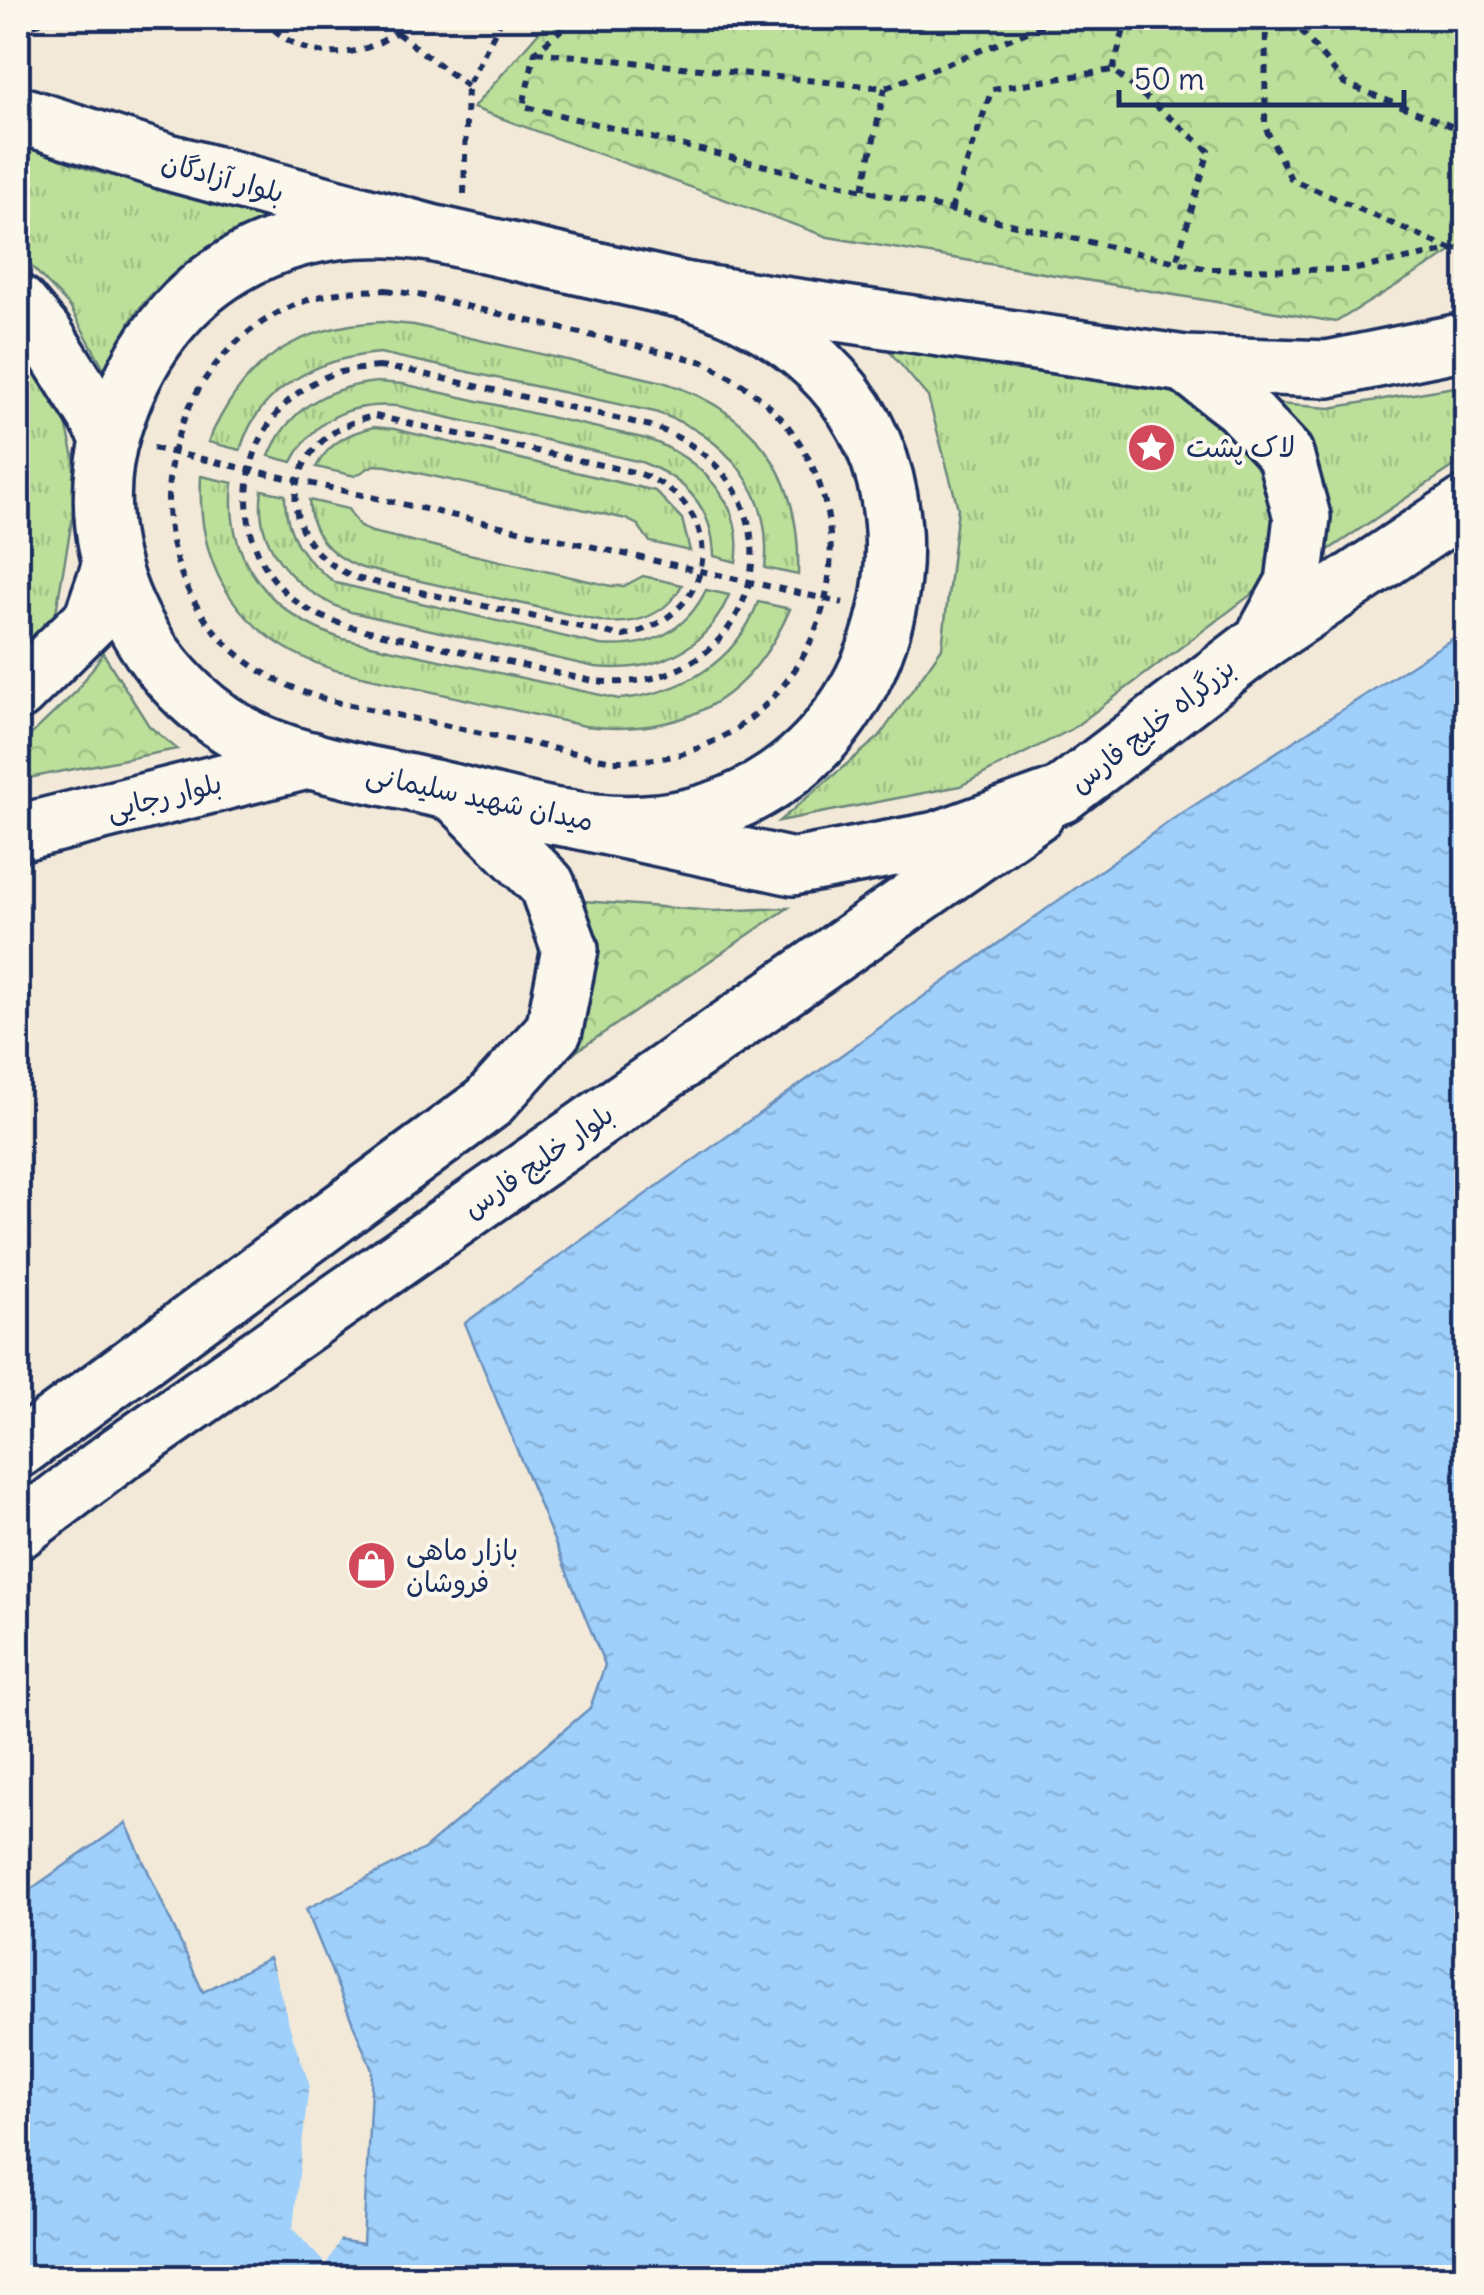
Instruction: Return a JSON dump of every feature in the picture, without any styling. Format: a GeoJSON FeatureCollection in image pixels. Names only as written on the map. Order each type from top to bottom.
{"type":"FeatureCollection","features":[{"type":"Feature","properties":{"kind":"main road","name":"بلوار آزادگان"},"geometry":{"type":"LineString","coordinates":[[18,114],[168,162],[447,237]]}},
{"type":"Feature","properties":{"kind":"main road","name":"میدان شهید سلیمانی"},"geometry":{"type":"LineString","coordinates":[[390,227],[688,291],[726,303],[776,330],[829,376],[874,447],[895,529],[895,572],[888,614],[864,679],[832,727],[770,783],[692,816],[650,823],[608,824],[567,818],[455,793],[311,760],[234,730],[189,695],[144,642],[110,564],[103,494],[110,438],[122,398],[149,348],[195,294],[229,269],[266,249],[306,236],[348,228],[390,227]]}},
{"type":"Feature","properties":{"kind":"main road"},"geometry":{"type":"LineString","coordinates":[[688,291],[1186,364],[1328,369],[1466,342]]}},
{"type":"Feature","properties":{"kind":"main road"},"geometry":{"type":"LineString","coordinates":[[18,303],[46,336],[110,438]]}},
{"type":"Feature","properties":{"kind":"main road"},"geometry":{"type":"LineString","coordinates":[[1186,364],[1240,406],[1284,454],[1302,518],[1294,583],[1262,641]]}},
{"type":"Feature","properties":{"kind":"main road","name":"بزرگراه خلیج فارس"},"geometry":{"type":"LineString","coordinates":[[567,818],[794,868],[937,840],[1062,795],[1262,641],[1466,505]]}},
{"type":"Feature","properties":{"kind":"main road"},"geometry":{"type":"LineString","coordinates":[[18,692],[92,619],[110,564]]}},
{"type":"Feature","properties":{"kind":"main road","name":"بلوار رجایی"},"geometry":{"type":"LineString","coordinates":[[18,833],[311,760]]}},
{"type":"Feature","properties":{"kind":"main road"},"geometry":{"type":"LineString","coordinates":[[18,1450],[488,1104],[554,1030],[570,949],[547,886],[455,793]]}},
{"type":"Feature","properties":{"kind":"main road","name":"بلوار خلیج فارس"},"geometry":{"type":"LineString","coordinates":[[18,1532],[120,1454],[1062,795]]}},
{"type":"Feature","properties":{"kind":"path"},"geometry":{"type":"LineString","coordinates":[[18,30],[61,18],[158,26],[211,18]]}},
{"type":"Feature","properties":{"kind":"path"},"geometry":{"type":"LineString","coordinates":[[263,18],[290,42],[310,51],[333,54],[356,53],[378,45],[412,18]]}},
{"type":"Feature","properties":{"kind":"path"},"geometry":{"type":"LineString","coordinates":[[447,237],[467,86],[502,18]]}},
{"type":"Feature","properties":{"kind":"path"},"geometry":{"type":"LineString","coordinates":[[575,18],[535,52],[524,106],[1206,269],[1351,270],[1466,247]]}},
{"type":"Feature","properties":{"kind":"path"},"geometry":{"type":"LineString","coordinates":[[843,18],[865,29],[894,18]]}},
{"type":"Feature","properties":{"kind":"path"},"geometry":{"type":"LineString","coordinates":[[535,52],[885,88],[1063,18]]}},
{"type":"Feature","properties":{"kind":"path"},"geometry":{"type":"LineString","coordinates":[[1114,70],[1128,18]]}},
{"type":"Feature","properties":{"kind":"path"},"geometry":{"type":"LineString","coordinates":[[1266,18],[1265,128],[1292,178],[1466,256]]}},
{"type":"Feature","properties":{"kind":"path"},"geometry":{"type":"LineString","coordinates":[[1292,18],[1344,83],[1466,132]]}},
{"type":"Feature","properties":{"kind":"path"},"geometry":{"type":"LineString","coordinates":[[397,33],[467,86]]}},
{"type":"Feature","properties":{"kind":"path"},"geometry":{"type":"LineString","coordinates":[[951,210],[992,89],[1114,70],[1209,151],[1176,262]]}},
{"type":"Feature","properties":{"kind":"path"},"geometry":{"type":"LineString","coordinates":[[863,190],[885,88]]}},
{"type":"Feature","properties":{"kind":"path"},"geometry":{"type":"LineString","coordinates":[[386,290],[419,295],[671,352],[719,370],[762,398],[786,422],[819,482],[832,549],[826,599],[810,648],[768,703],[742,725],[680,754],[612,762],[327,700],[280,682],[236,654],[194,601],[179,570],[170,537],[166,503],[172,452],[189,404],[207,374],[256,326],[318,297],[386,290]]}},
{"type":"Feature","properties":{"kind":"path"},"geometry":{"type":"LineString","coordinates":[[351,370],[406,370],[651,426],[700,449],[728,478],[747,514],[752,541],[748,582],[734,620],[718,642],[673,674],[647,682],[620,684],[574,677],[347,626],[298,603],[262,562],[251,537],[246,510],[250,470],[264,432],[281,409],[302,391],[351,370]]}},
{"type":"Feature","properties":{"kind":"path"},"geometry":{"type":"LineString","coordinates":[[375,416],[620,468],[658,480],[676,492],[690,509],[700,539],[700,571],[680,609],[664,623],[623,636],[360,579],[322,559],[308,542],[296,502],[298,480],[318,442],[334,428],[375,416]]}},
{"type":"Feature","properties":{"kind":"path"},"geometry":{"type":"LineString","coordinates":[[110,438],[888,614]]}},
{"type":"Feature","properties":{"kind":"green space"},"geometry":{"type":"Polygon","coordinates":[[[551,18],[1466,18],[1466,243],[1336,322],[828,237],[473,108],[551,18]]]}},
{"type":"Feature","properties":{"kind":"green space"},"geometry":{"type":"Polygon","coordinates":[[[18,143],[93,171],[268,215],[190,262],[145,302],[128,325],[117,352],[112,383],[70,307],[18,252],[18,143]]]}},
{"type":"Feature","properties":{"kind":"green space"},"geometry":{"type":"Polygon","coordinates":[[[382,322],[414,325],[663,382],[724,411],[748,430],[782,479],[792,508],[798,575],[765,568],[762,514],[740,470],[703,435],[655,412],[380,353],[335,361],[294,380],[261,409],[240,450],[208,442],[238,390],[275,354],[323,331],[382,322]]]}},
{"type":"Feature","properties":{"kind":"green space"},"geometry":{"type":"Polygon","coordinates":[[[868,326],[1226,404],[1258,450],[1284,541],[1256,591],[1072,729],[960,786],[779,821],[879,737],[942,648],[958,508],[928,397],[868,326]]]}},
{"type":"Feature","properties":{"kind":"green space"},"geometry":{"type":"Polygon","coordinates":[[[18,339],[58,389],[79,479],[55,618],[18,653],[18,339]]]}},
{"type":"Feature","properties":{"kind":"green space"},"geometry":{"type":"Polygon","coordinates":[[[377,382],[403,384],[647,439],[666,447],[700,470],[726,501],[737,540],[736,562],[714,556],[702,509],[683,486],[657,469],[641,462],[398,406],[365,407],[336,416],[311,434],[292,462],[269,456],[287,425],[312,403],[342,389],[377,382]]]}},
{"type":"Feature","properties":{"kind":"green space"},"geometry":{"type":"Polygon","coordinates":[[[1466,385],[1466,458],[1306,565],[1253,402],[1330,408],[1466,385]]]}},
{"type":"Feature","properties":{"kind":"green space"},"geometry":{"type":"Polygon","coordinates":[[[374,427],[655,491],[682,519],[690,551],[650,542],[638,525],[626,519],[387,466],[374,465],[355,476],[316,467],[340,440],[374,427]]]}},
{"type":"Feature","properties":{"kind":"green space"},"geometry":{"type":"Polygon","coordinates":[[[201,476],[233,483],[232,511],[237,537],[258,582],[295,616],[343,639],[619,699],[664,690],[704,672],[736,642],[758,602],[790,609],[774,641],[734,689],[683,718],[653,725],[585,726],[335,670],[274,640],[250,621],[231,598],[207,543],[201,476]]]}},
{"type":"Feature","properties":{"kind":"green space"},"geometry":{"type":"Polygon","coordinates":[[[262,490],[285,495],[288,522],[298,545],[336,583],[600,645],[649,641],[676,627],[706,590],[729,595],[707,631],[675,655],[637,666],[595,667],[351,612],[332,604],[298,581],[273,550],[261,512],[262,490]]]}},
{"type":"Feature","properties":{"kind":"green space"},"geometry":{"type":"Polygon","coordinates":[[[309,500],[348,509],[360,527],[372,532],[611,586],[624,586],[643,576],[682,585],[668,604],[649,616],[628,622],[604,622],[362,568],[324,543],[313,524],[309,500]]]}},
{"type":"Feature","properties":{"kind":"green space"},"geometry":{"type":"Polygon","coordinates":[[[103,653],[149,726],[177,749],[18,780],[18,747],[77,691],[103,653]]]}},
{"type":"Feature","properties":{"kind":"green space"},"geometry":{"type":"Polygon","coordinates":[[[570,900],[713,911],[788,908],[546,1072],[570,900]]]}},
{"type":"Feature","properties":{"kind":"water"},"geometry":{"type":"Polygon","coordinates":[[[1466,630],[1466,2277],[18,2277],[18,1898],[126,1823],[203,1992],[269,1958],[325,2086],[318,2237],[363,2244],[372,2070],[306,1909],[424,1849],[590,1708],[605,1665],[465,1323],[1170,821],[1466,630]]]}},
{"type":"Feature","properties":{"kind":"pier"},"geometry":{"type":"Polygon","coordinates":[[[269,1953],[330,2085],[323,2233],[342,2236],[326,2265],[293,2229],[309,2083],[269,1953]]]}},
{"type":"Feature","properties":{"kind":"place","name":"لاک پشت"},"geometry":{"type":"Point","coordinates":[1151,447]}},
{"type":"Feature","properties":{"kind":"place","name":"بازار ماهی فروشان"},"geometry":{"type":"Point","coordinates":[371,1566]}}]}
